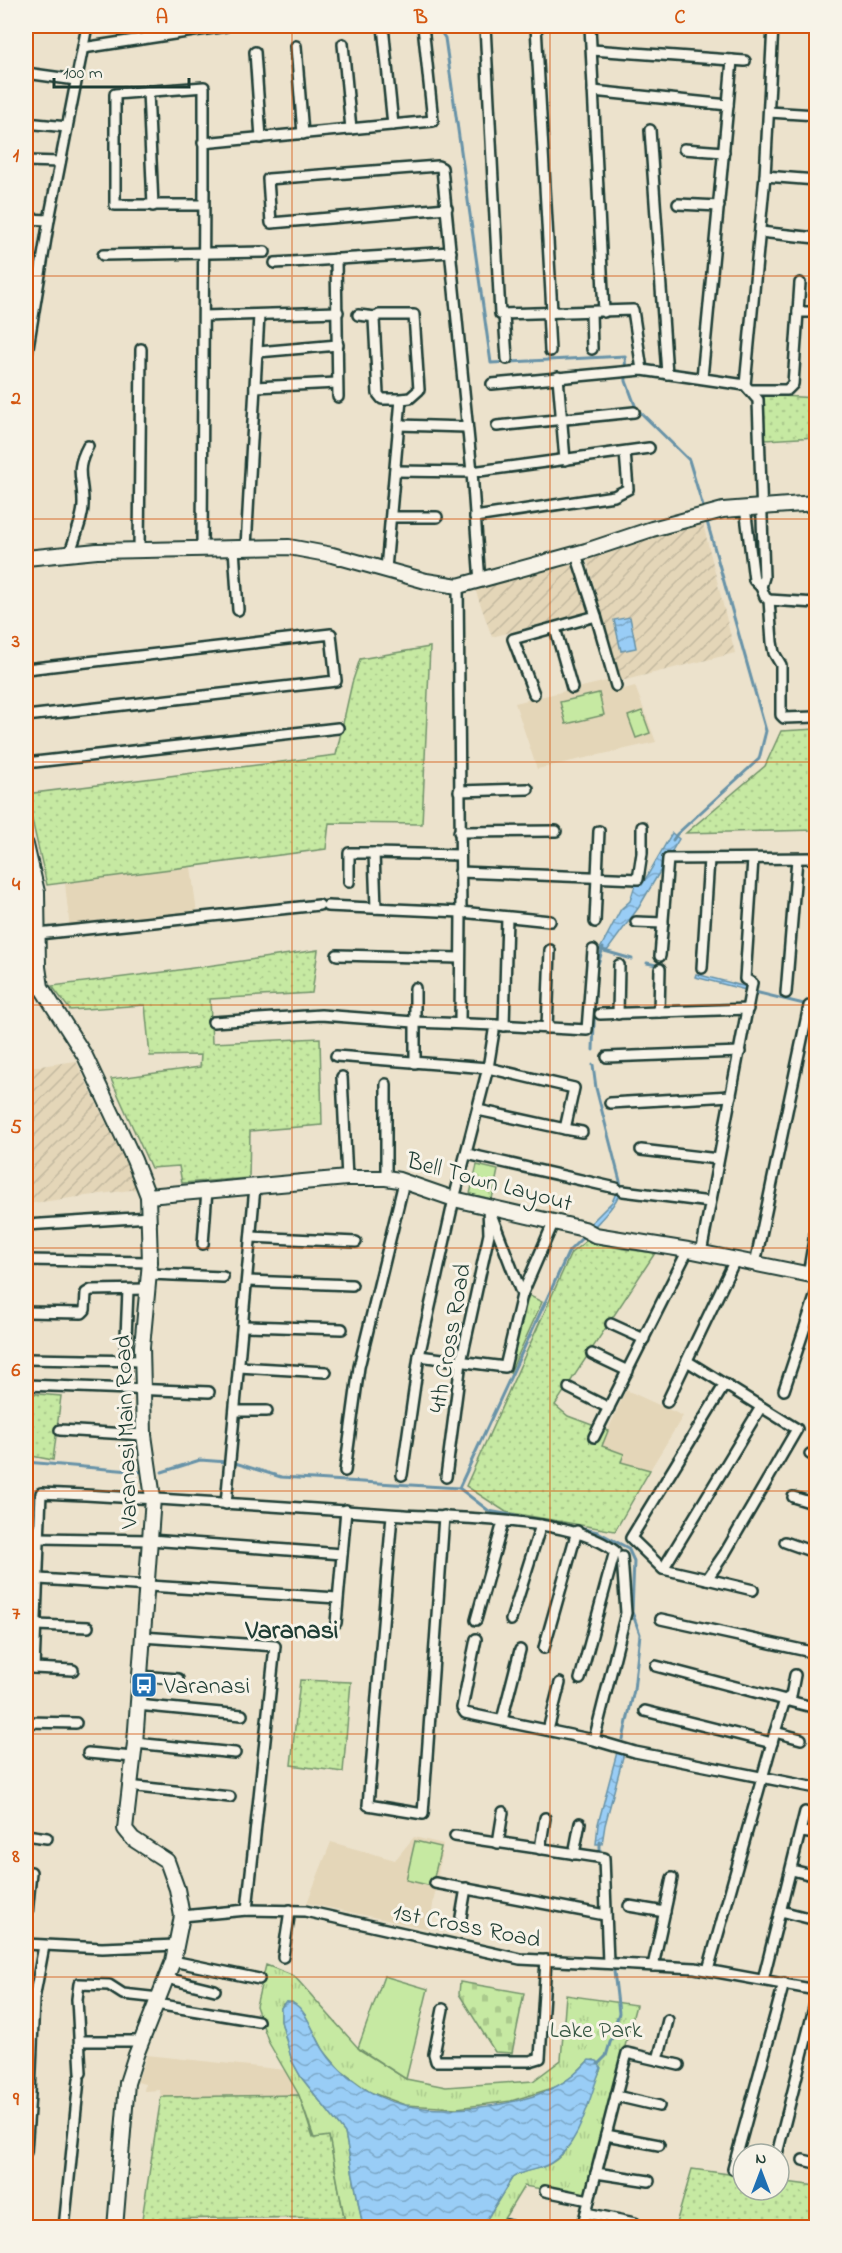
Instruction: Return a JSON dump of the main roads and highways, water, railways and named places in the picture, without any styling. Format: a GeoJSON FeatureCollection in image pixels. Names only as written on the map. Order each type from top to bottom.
{"type":"FeatureCollection","features":[{"type":"Feature","properties":{"kind":"water"},"geometry":{"type":"Polygon","coordinates":[[[630,617],[636,648],[621,651],[614,620],[630,617]]]}},
{"type":"Feature","properties":{"kind":"water"},"geometry":{"type":"Polygon","coordinates":[[[672,833],[679,839],[639,907],[607,951],[600,949],[621,909],[630,901],[635,885],[642,885],[672,833]]]}},
{"type":"Feature","properties":{"kind":"water"},"geometry":{"type":"Polygon","coordinates":[[[696,974],[747,987],[746,990],[695,977],[696,974]]]}},
{"type":"Feature","properties":{"kind":"water"},"geometry":{"type":"Polygon","coordinates":[[[620,1184],[622,1185],[620,1192],[614,1204],[591,1230],[587,1227],[612,1202],[620,1184]]]}},
{"type":"Feature","properties":{"kind":"water"},"geometry":{"type":"Polygon","coordinates":[[[617,1752],[624,1753],[602,1844],[596,1844],[598,1824],[617,1752]]]}},
{"type":"Feature","properties":{"kind":"water"},"geometry":{"type":"Polygon","coordinates":[[[285,2002],[298,2006],[303,2012],[323,2049],[343,2072],[376,2095],[404,2105],[441,2109],[503,2104],[557,2086],[574,2075],[589,2060],[597,2061],[601,2068],[583,2120],[570,2144],[551,2163],[512,2178],[482,2227],[363,2227],[345,2133],[301,2077],[292,2061],[281,2021],[281,2008],[285,2002]]]}},
{"type":"Feature","properties":{"kind":"waterway"},"geometry":{"type":"LineString","coordinates":[[437,26],[445,38],[491,363],[625,356],[626,381],[636,408],[689,460],[704,510]]}},
{"type":"Feature","properties":{"kind":"waterway"},"geometry":{"type":"LineString","coordinates":[[673,840],[759,759],[766,731],[706,518]]}},
{"type":"Feature","properties":{"kind":"waterway"},"geometry":{"type":"LineString","coordinates":[[593,1050],[596,970],[603,948]]}},
{"type":"Feature","properties":{"kind":"waterway"},"geometry":{"type":"LineString","coordinates":[[601,950],[632,959]]}},
{"type":"Feature","properties":{"kind":"waterway"},"geometry":{"type":"LineString","coordinates":[[647,963],[661,966]]}},
{"type":"Feature","properties":{"kind":"waterway"},"geometry":{"type":"LineString","coordinates":[[751,991],[816,1007]]}},
{"type":"Feature","properties":{"kind":"waterway"},"geometry":{"type":"LineString","coordinates":[[593,1065],[596,1088],[621,1185]]}},
{"type":"Feature","properties":{"kind":"waterway"},"geometry":{"type":"LineString","coordinates":[[536,1520],[489,1511],[459,1488],[569,1251],[586,1234]]}},
{"type":"Feature","properties":{"kind":"waterway"},"geometry":{"type":"LineString","coordinates":[[162,1472],[200,1460],[227,1462]]}},
{"type":"Feature","properties":{"kind":"waterway"},"geometry":{"type":"LineString","coordinates":[[26,1462],[142,1472]]}},
{"type":"Feature","properties":{"kind":"waterway"},"geometry":{"type":"LineString","coordinates":[[235,1463],[281,1477],[459,1488]]}},
{"type":"Feature","properties":{"kind":"waterway"},"geometry":{"type":"LineString","coordinates":[[569,1526],[598,1532],[628,1548],[634,1561],[632,1612],[640,1634],[634,1690],[623,1739]]}},
{"type":"Feature","properties":{"kind":"waterway"},"geometry":{"type":"LineString","coordinates":[[600,1842],[600,1857]]}},
{"type":"Feature","properties":{"kind":"waterway"},"geometry":{"type":"LineString","coordinates":[[602,1935],[603,1954]]}},
{"type":"Feature","properties":{"kind":"waterway"},"geometry":{"type":"LineString","coordinates":[[598,2064],[606,2056],[619,2013],[614,1971]]}},
{"type":"Feature","properties":{"kind":"place","name":"Varanasi"},"geometry":{"type":"Point","coordinates":[144,1685]}},
{"type":"Feature","properties":{"kind":"district","name":"Varanasi"},"geometry":{"type":"Point","coordinates":[292,1629]}},
{"type":"Feature","properties":{"kind":"park label","name":"Lake Park"},"geometry":{"type":"Point","coordinates":[596,2029]}}]}
